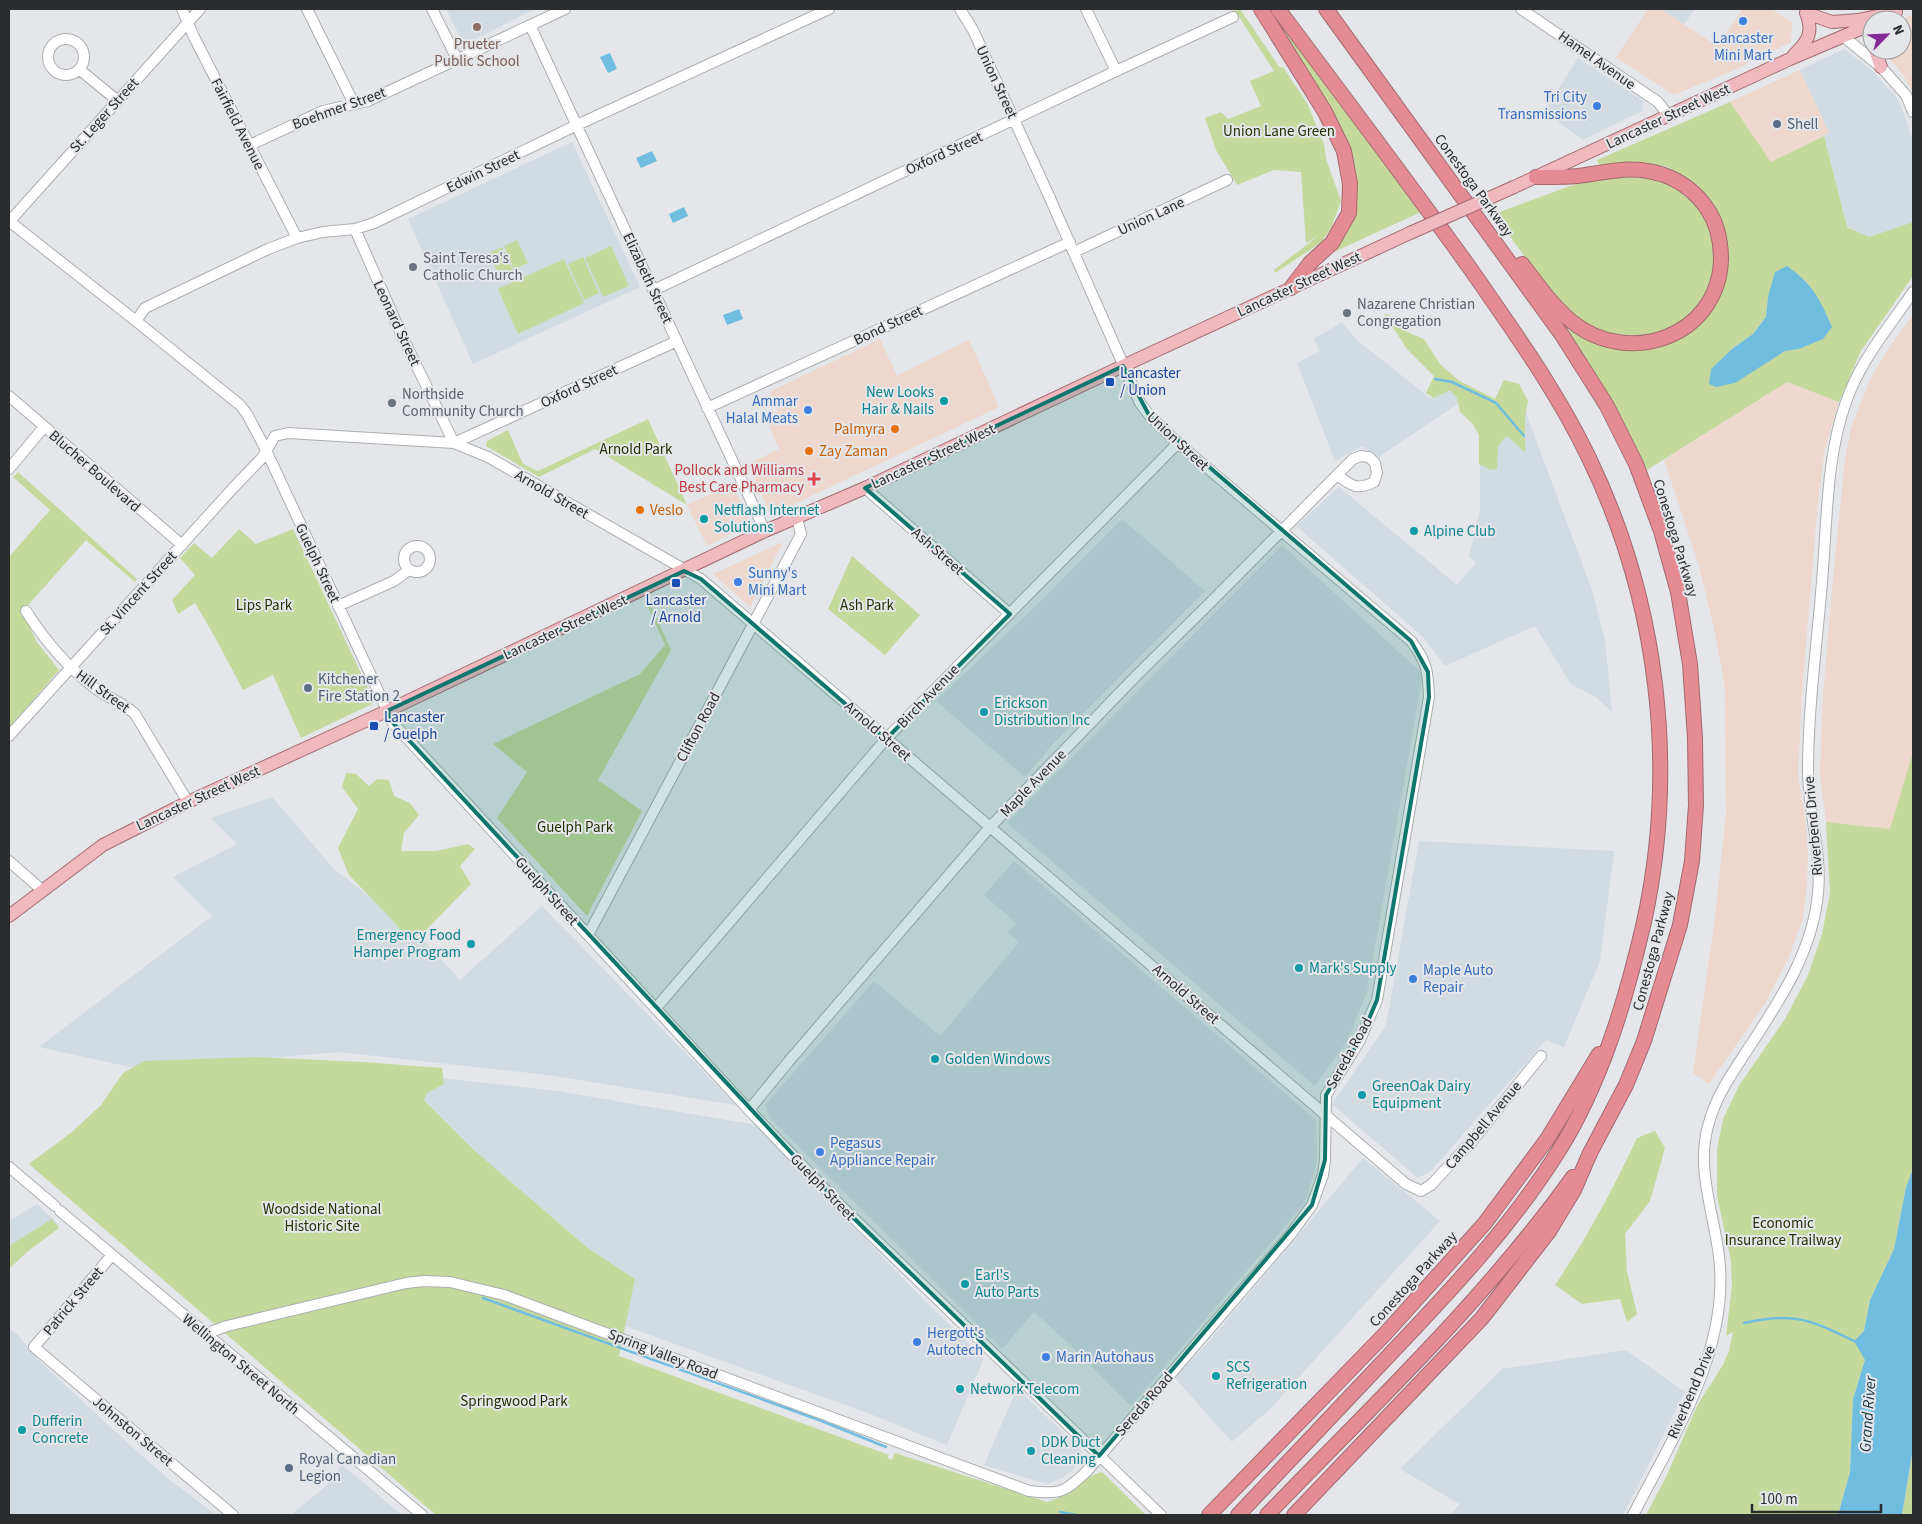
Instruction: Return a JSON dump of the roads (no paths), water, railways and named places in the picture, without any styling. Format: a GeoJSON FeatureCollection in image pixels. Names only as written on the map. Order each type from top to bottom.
{"type":"FeatureCollection","features":[{"type":"Feature","properties":{"kind":"highway"},"geometry":{"type":"LineString","coordinates":[[1261,9],[1325,112],[1344,151],[1350,184],[1349,214],[1332,244],[1310,263],[1291,288]]}},
{"type":"Feature","properties":{"kind":"highway","name":"Conestoga Parkway"},"geometry":{"type":"LineString","coordinates":[[1238,1515],[1443,1298],[1503,1231],[1563,1144],[1589,1096],[1610,1039],[1634,963],[1651,889],[1658,820],[1660,744],[1655,675],[1638,590],[1616,525],[1590,460],[1561,405],[1529,352],[1441,228],[1278,9]]}},
{"type":"Feature","properties":{"kind":"highway","name":"Conestoga Parkway"},"geometry":{"type":"LineString","coordinates":[[1294,1515],[1482,1318],[1550,1230],[1574,1190],[1590,1153],[1626,1085],[1644,1041],[1680,925],[1692,860],[1696,806],[1696,738],[1690,664],[1683,619],[1678,592],[1661,531],[1636,464],[1606,406],[1562,336],[1326,9]]}},
{"type":"Feature","properties":{"kind":"highway"},"geometry":{"type":"LineString","coordinates":[[1413,128],[1446,166],[1552,303],[1572,322],[1592,334],[1611,342],[1640,344],[1654,342],[1677,333],[1696,318],[1715,288],[1721,268],[1721,251],[1713,217],[1690,188],[1670,178],[1638,168],[1608,170],[1578,176],[1536,177]]}},
{"type":"Feature","properties":{"kind":"highway","name":"Conestoga Parkway"},"geometry":{"type":"LineString","coordinates":[[1209,1515],[1385,1334],[1485,1223],[1548,1138],[1591,1065],[1610,1039]]}},
{"type":"Feature","properties":{"kind":"highway","name":"Conestoga Parkway"},"geometry":{"type":"LineString","coordinates":[[1266,1515],[1472,1302],[1542,1219],[1590,1153]]}},
{"type":"Feature","properties":{"kind":"main road"},"geometry":{"type":"LineString","coordinates":[[1803,11],[1832,22],[1862,19]]}},
{"type":"Feature","properties":{"kind":"main road"},"geometry":{"type":"LineString","coordinates":[[1803,11],[1844,37]]}},
{"type":"Feature","properties":{"kind":"main road"},"geometry":{"type":"LineString","coordinates":[[1790,59],[1804,45],[1810,34],[1810,23],[1803,11]]}},
{"type":"Feature","properties":{"kind":"main road","name":"Lancaster Street West"},"geometry":{"type":"LineString","coordinates":[[9,916],[103,845],[188,802],[387,711],[766,531],[865,488],[1291,288],[1790,59],[1862,29]]}},
{"type":"Feature","properties":{"kind":"main road"},"geometry":{"type":"LineString","coordinates":[[1879,60],[1881,67]]}},
{"type":"Feature","properties":{"kind":"street","name":"Fairfield Avenue"},"geometry":{"type":"LineString","coordinates":[[182,9],[297,238]]}},
{"type":"Feature","properties":{"kind":"street","name":"St. Leger Street"},"geometry":{"type":"LineString","coordinates":[[9,222],[200,9]]}},
{"type":"Feature","properties":{"kind":"street"},"geometry":{"type":"LineString","coordinates":[[307,9],[354,104]]}},
{"type":"Feature","properties":{"kind":"street"},"geometry":{"type":"LineString","coordinates":[[432,9],[457,59]]}},
{"type":"Feature","properties":{"kind":"street","name":"Boehmer Street"},"geometry":{"type":"LineString","coordinates":[[250,145],[323,111],[368,101],[566,9]]}},
{"type":"Feature","properties":{"kind":"street","name":"Edwin Street"},"geometry":{"type":"LineString","coordinates":[[136,320],[145,308],[268,249],[297,238],[322,232],[355,229],[374,223],[829,9]]}},
{"type":"Feature","properties":{"kind":"street","name":"Union Street"},"geometry":{"type":"LineString","coordinates":[[960,9],[974,30],[1070,242],[1140,403],[1149,415],[1178,443],[1411,641],[1422,655],[1428,672],[1429,697],[1419,755]]}},
{"type":"Feature","properties":{"kind":"street"},"geometry":{"type":"LineString","coordinates":[[1086,9],[1116,71]]}},
{"type":"Feature","properties":{"kind":"street","name":"Hamel Avenue"},"geometry":{"type":"LineString","coordinates":[[1521,9],[1658,102],[1668,115]]}},
{"type":"Feature","properties":{"kind":"street","name":"Oxford Street"},"geometry":{"type":"LineString","coordinates":[[654,290],[1233,17]]}},
{"type":"Feature","properties":{"kind":"street","name":"Elizabeth Street"},"geometry":{"type":"LineString","coordinates":[[530,25],[766,531]]}},
{"type":"Feature","properties":{"kind":"street"},"geometry":{"type":"LineString","coordinates":[[1844,37],[1881,67],[1906,95],[1913,112]]}},
{"type":"Feature","properties":{"kind":"street"},"geometry":{"type":"LineString","coordinates":[[80,70],[118,101]]}},
{"type":"Feature","properties":{"kind":"street","name":"Union Lane"},"geometry":{"type":"LineString","coordinates":[[1074,252],[1227,180]]}},
{"type":"Feature","properties":{"kind":"street","name":"Guelph Street"},"geometry":{"type":"LineString","coordinates":[[9,222],[136,320],[240,406],[247,414],[266,450],[393,723],[749,1110],[843,1208],[1161,1515]]}},
{"type":"Feature","properties":{"kind":"street","name":"Leonard Street"},"geometry":{"type":"LineString","coordinates":[[355,229],[403,338],[454,443]]}},
{"type":"Feature","properties":{"kind":"street","name":"Bond Street"},"geometry":{"type":"LineString","coordinates":[[707,408],[1070,242]]}},
{"type":"Feature","properties":{"kind":"street","name":"Riverbend Drive"},"geometry":{"type":"LineString","coordinates":[[1633,1515],[1686,1411],[1714,1338],[1720,1295],[1720,1266],[1705,1179],[1704,1155],[1707,1130],[1712,1114],[1730,1076],[1800,962],[1815,913],[1818,890],[1818,866],[1816,833],[1809,793],[1809,744],[1830,476],[1839,426],[1846,402],[1858,374],[1913,292]]}},
{"type":"Feature","properties":{"kind":"street","name":"Oxford Street"},"geometry":{"type":"LineString","coordinates":[[454,443],[677,341]]}},
{"type":"Feature","properties":{"kind":"street","name":"Blucher Boulevard"},"geometry":{"type":"LineString","coordinates":[[9,396],[182,545]]}},
{"type":"Feature","properties":{"kind":"street"},"geometry":{"type":"LineString","coordinates":[[9,469],[44,427]]}},
{"type":"Feature","properties":{"kind":"street","name":"Arnold Street"},"geometry":{"type":"LineString","coordinates":[[266,450],[275,436],[288,433],[454,443],[488,457],[684,571],[701,579],[1406,1184],[1421,1191]]}},
{"type":"Feature","properties":{"kind":"street","name":"Birch Avenue"},"geometry":{"type":"LineString","coordinates":[[656,1008],[886,739],[934,688],[1010,614],[1178,443]]}},
{"type":"Feature","properties":{"kind":"street","name":"St. Vincent Street"},"geometry":{"type":"LineString","coordinates":[[9,736],[262,458],[266,450]]}},
{"type":"Feature","properties":{"kind":"street","name":"Maple Avenue"},"geometry":{"type":"LineString","coordinates":[[749,1110],[990,827],[1336,474]]}},
{"type":"Feature","properties":{"kind":"street","name":"Ash Street"},"geometry":{"type":"LineString","coordinates":[[865,488],[1010,614]]}},
{"type":"Feature","properties":{"kind":"street","name":"Clifton Road"},"geometry":{"type":"LineString","coordinates":[[588,935],[801,534],[797,518]]}},
{"type":"Feature","properties":{"kind":"street"},"geometry":{"type":"LineString","coordinates":[[338,606],[394,581],[409,570]]}},
{"type":"Feature","properties":{"kind":"street","name":"Hill Street"},"geometry":{"type":"LineString","coordinates":[[26,611],[42,636],[71,668],[99,691],[124,705],[134,714],[188,802]]}},
{"type":"Feature","properties":{"kind":"street","name":"Sereda Road"},"geometry":{"type":"LineString","coordinates":[[1099,1456],[1291,1234],[1312,1205],[1323,1175],[1326,1160],[1326,1095],[1360,1040],[1377,1000],[1419,755]]}},
{"type":"Feature","properties":{"kind":"street"},"geometry":{"type":"LineString","coordinates":[[9,862],[42,890]]}},
{"type":"Feature","properties":{"kind":"street","name":"Campbell Avenue"},"geometry":{"type":"LineString","coordinates":[[1421,1191],[1431,1185],[1472,1141],[1541,1056]]}},
{"type":"Feature","properties":{"kind":"street","name":"Wellington Street North"},"geometry":{"type":"LineString","coordinates":[[9,1167],[207,1336],[422,1515]]}},
{"type":"Feature","properties":{"kind":"street","name":"Patrick Street"},"geometry":{"type":"LineString","coordinates":[[34,1347],[112,1255]]}},
{"type":"Feature","properties":{"kind":"street","name":"Spring Valley Road"},"geometry":{"type":"LineString","coordinates":[[207,1336],[213,1331],[227,1326],[384,1288],[424,1281],[450,1282],[504,1295],[1029,1491],[1058,1492],[1077,1481],[1088,1471],[1099,1456]]}},
{"type":"Feature","properties":{"kind":"street","name":"Johnston Street"},"geometry":{"type":"LineString","coordinates":[[34,1347],[232,1515]]}},
{"type":"Feature","properties":{"kind":"water"},"geometry":{"type":"Polygon","coordinates":[[[610,53],[617,69],[608,73],[600,57],[610,53]]]}},
{"type":"Feature","properties":{"kind":"water"},"geometry":{"type":"Polygon","coordinates":[[[652,151],[657,161],[641,168],[636,158],[652,151]]]}},
{"type":"Feature","properties":{"kind":"water"},"geometry":{"type":"Polygon","coordinates":[[[684,207],[688,216],[673,223],[669,214],[684,207]]]}},
{"type":"Feature","properties":{"kind":"water"},"geometry":{"type":"Polygon","coordinates":[[[1787,266],[1803,279],[1814,292],[1832,327],[1823,339],[1799,349],[1785,351],[1735,383],[1716,387],[1709,384],[1711,369],[1733,348],[1753,334],[1766,317],[1768,297],[1775,272],[1787,266]]]}},
{"type":"Feature","properties":{"kind":"water"},"geometry":{"type":"Polygon","coordinates":[[[739,309],[743,319],[727,325],[723,315],[739,309]]]}},
{"type":"Feature","properties":{"kind":"water","name":"Grand River"},"geometry":{"type":"Polygon","coordinates":[[[1913,1169],[1913,1448],[1902,1515],[1838,1515],[1850,1472],[1853,1399],[1865,1360],[1854,1341],[1864,1331],[1870,1300],[1894,1249],[1906,1187],[1913,1169]]]}},
{"type":"Feature","properties":{"kind":"waterway"},"geometry":{"type":"LineString","coordinates":[[1435,379],[1452,382],[1496,403],[1524,436]]}},
{"type":"Feature","properties":{"kind":"waterway"},"geometry":{"type":"LineString","coordinates":[[483,1298],[819,1420],[886,1447]]}},
{"type":"Feature","properties":{"kind":"waterway"},"geometry":{"type":"LineString","coordinates":[[1744,1323],[1788,1318],[1825,1327],[1854,1341]]}},
{"type":"Feature","properties":{"kind":"waterway"},"geometry":{"type":"LineString","coordinates":[[1060,1512],[1077,1515]]}},
{"type":"Feature","properties":{"kind":"place","name":"Lancaster Mini Mart"},"geometry":{"type":"Point","coordinates":[1743,21]}},
{"type":"Feature","properties":{"kind":"place","name":"Prueter Public School"},"geometry":{"type":"Point","coordinates":[477,27]}},
{"type":"Feature","properties":{"kind":"place","name":"Tri City Transmissions"},"geometry":{"type":"Point","coordinates":[1597,106]}},
{"type":"Feature","properties":{"kind":"place","name":"Shell"},"geometry":{"type":"Point","coordinates":[1777,124]}},
{"type":"Feature","properties":{"kind":"place","name":"Saint Teresa's Catholic Church"},"geometry":{"type":"Point","coordinates":[413,267]}},
{"type":"Feature","properties":{"kind":"place","name":"Nazarene Christian Congregation"},"geometry":{"type":"Point","coordinates":[1347,313]}},
{"type":"Feature","properties":{"kind":"place","name":"Lancaster / Union"},"geometry":{"type":"Point","coordinates":[1110,382]}},
{"type":"Feature","properties":{"kind":"place","name":"New Looks Hair & Nails"},"geometry":{"type":"Point","coordinates":[944,401]}},
{"type":"Feature","properties":{"kind":"place","name":"Northside Community Church"},"geometry":{"type":"Point","coordinates":[392,403]}},
{"type":"Feature","properties":{"kind":"place","name":"Ammar Halal Meats"},"geometry":{"type":"Point","coordinates":[808,410]}},
{"type":"Feature","properties":{"kind":"place","name":"Palmyra"},"geometry":{"type":"Point","coordinates":[895,429]}},
{"type":"Feature","properties":{"kind":"place","name":"Zay Zaman"},"geometry":{"type":"Point","coordinates":[809,451]}},
{"type":"Feature","properties":{"kind":"place","name":"Pollock and Williams Best Care Pharmacy"},"geometry":{"type":"Point","coordinates":[814,479]}},
{"type":"Feature","properties":{"kind":"place","name":"Veslo"},"geometry":{"type":"Point","coordinates":[640,510]}},
{"type":"Feature","properties":{"kind":"place","name":"Netflash Internet Solutions"},"geometry":{"type":"Point","coordinates":[704,519]}},
{"type":"Feature","properties":{"kind":"place","name":"Alpine Club"},"geometry":{"type":"Point","coordinates":[1414,531]}},
{"type":"Feature","properties":{"kind":"place","name":"Sunny's Mini Mart"},"geometry":{"type":"Point","coordinates":[738,582]}},
{"type":"Feature","properties":{"kind":"place","name":"Lancaster / Arnold"},"geometry":{"type":"Point","coordinates":[676,583]}},
{"type":"Feature","properties":{"kind":"place","name":"Kitchener Fire Station 2"},"geometry":{"type":"Point","coordinates":[308,688]}},
{"type":"Feature","properties":{"kind":"place","name":"Erickson Distribution Inc"},"geometry":{"type":"Point","coordinates":[984,712]}},
{"type":"Feature","properties":{"kind":"place","name":"Lancaster / Guelph"},"geometry":{"type":"Point","coordinates":[374,726]}},
{"type":"Feature","properties":{"kind":"place","name":"Emergency Food Hamper Program"},"geometry":{"type":"Point","coordinates":[471,944]}},
{"type":"Feature","properties":{"kind":"place","name":"Mark's Supply"},"geometry":{"type":"Point","coordinates":[1299,968]}},
{"type":"Feature","properties":{"kind":"place","name":"Maple Auto Repair"},"geometry":{"type":"Point","coordinates":[1413,979]}},
{"type":"Feature","properties":{"kind":"place","name":"Golden Windows"},"geometry":{"type":"Point","coordinates":[935,1059]}},
{"type":"Feature","properties":{"kind":"place","name":"GreenOak Dairy Equipment"},"geometry":{"type":"Point","coordinates":[1362,1095]}},
{"type":"Feature","properties":{"kind":"place","name":"Pegasus Appliance Repair"},"geometry":{"type":"Point","coordinates":[820,1152]}},
{"type":"Feature","properties":{"kind":"place","name":"Earl's Auto Parts"},"geometry":{"type":"Point","coordinates":[965,1284]}},
{"type":"Feature","properties":{"kind":"place","name":"Hergott's Autotech"},"geometry":{"type":"Point","coordinates":[917,1342]}},
{"type":"Feature","properties":{"kind":"place","name":"Marin Autohaus"},"geometry":{"type":"Point","coordinates":[1046,1357]}},
{"type":"Feature","properties":{"kind":"place","name":"SCS Refrigeration"},"geometry":{"type":"Point","coordinates":[1216,1376]}},
{"type":"Feature","properties":{"kind":"place","name":"Network Telecom"},"geometry":{"type":"Point","coordinates":[960,1389]}},
{"type":"Feature","properties":{"kind":"place","name":"Dufferin Concrete"},"geometry":{"type":"Point","coordinates":[22,1430]}},
{"type":"Feature","properties":{"kind":"place","name":"DDK Duct Cleaning"},"geometry":{"type":"Point","coordinates":[1031,1451]}},
{"type":"Feature","properties":{"kind":"place","name":"Royal Canadian Legion"},"geometry":{"type":"Point","coordinates":[289,1468]}},
{"type":"Feature","properties":{"kind":"park label","name":"Union Lane Green"},"geometry":{"type":"Point","coordinates":[1279,131]}},
{"type":"Feature","properties":{"kind":"park label","name":"Arnold Park"},"geometry":{"type":"Point","coordinates":[636,449]}},
{"type":"Feature","properties":{"kind":"park label","name":"Lips Park"},"geometry":{"type":"Point","coordinates":[264,605]}},
{"type":"Feature","properties":{"kind":"park label","name":"Ash Park"},"geometry":{"type":"Point","coordinates":[867,605]}},
{"type":"Feature","properties":{"kind":"park label","name":"Guelph Park"},"geometry":{"type":"Point","coordinates":[575,827]}},
{"type":"Feature","properties":{"kind":"park label","name":"Woodside National Historic Site"},"geometry":{"type":"Point","coordinates":[322,1218]}},
{"type":"Feature","properties":{"kind":"park label","name":"Economic Insurance Trailway"},"geometry":{"type":"Point","coordinates":[1783,1232]}},
{"type":"Feature","properties":{"kind":"park label","name":"Springwood Park"},"geometry":{"type":"Point","coordinates":[514,1401]}}]}
